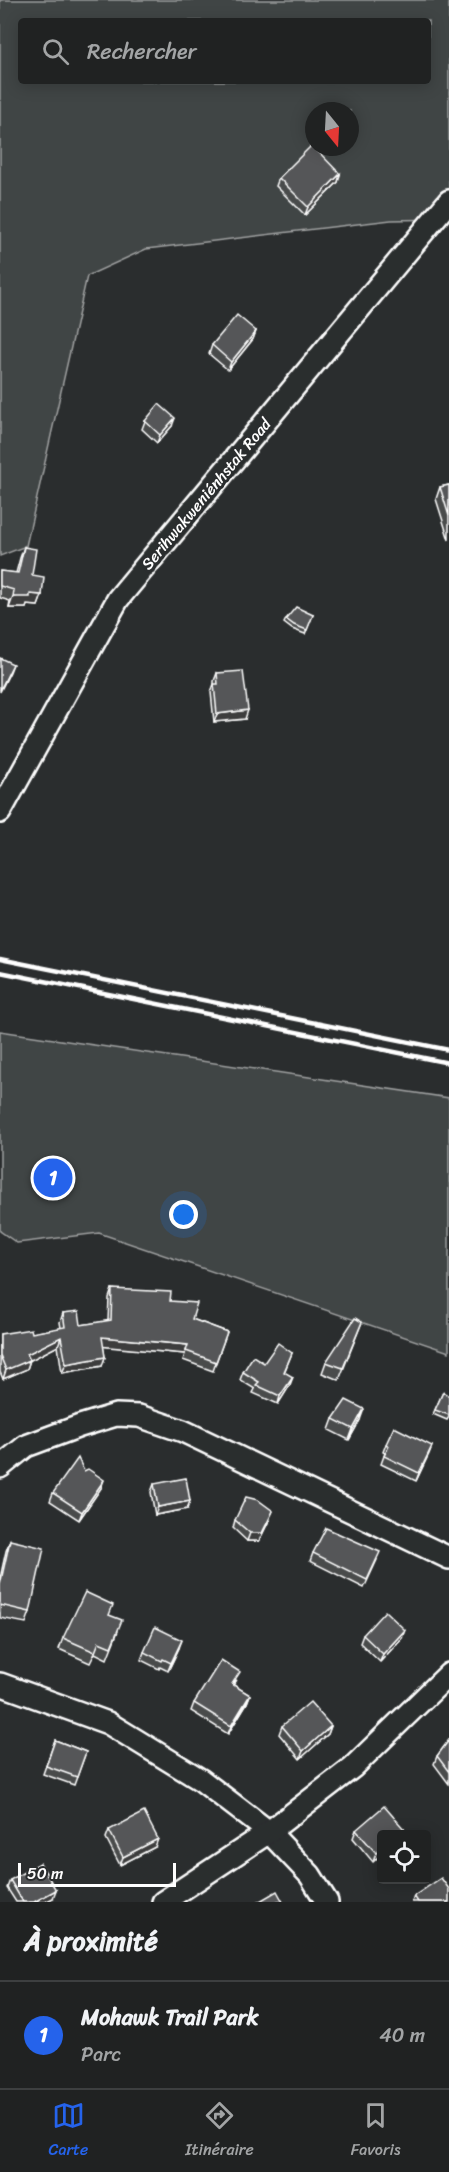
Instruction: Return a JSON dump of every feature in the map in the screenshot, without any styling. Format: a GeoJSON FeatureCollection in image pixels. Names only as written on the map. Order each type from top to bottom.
{"type":"FeatureCollection","features":[{"type":"Feature","properties":{"kind":"street","name":"Serihwakweniénhstak Road"},"geometry":{"type":"LineString","coordinates":[[0,812],[118,599],[449,201]]}},
{"type":"Feature","properties":{"kind":"street"},"geometry":{"type":"LineString","coordinates":[[0,1467],[26,1446],[80,1426],[116,1416],[139,1416],[183,1431],[449,1558]]}},
{"type":"Feature","properties":{"kind":"street"},"geometry":{"type":"LineString","coordinates":[[163,1902],[269,1832],[353,1767],[449,1674]]}},
{"type":"Feature","properties":{"kind":"street"},"geometry":{"type":"LineString","coordinates":[[0,1684],[108,1723],[201,1779],[269,1832],[310,1875],[327,1902]]}},
{"type":"Feature","properties":{"kind":"shaded area"},"geometry":{"type":"Polygon","coordinates":[[[0,0],[449,0],[449,219],[391,220],[146,249],[87,276],[26,546],[0,556],[0,0]]]}},
{"type":"Feature","properties":{"kind":"shaded area"},"geometry":{"type":"Polygon","coordinates":[[[0,1031],[449,1098],[449,1352],[99,1233],[17,1243],[0,1231],[0,1031]]]}},
{"type":"Feature","properties":{"kind":"building"},"geometry":{"type":"Polygon","coordinates":[[[305,152],[305,156],[323,156],[340,174],[308,207],[279,178],[305,152]]]}},
{"type":"Feature","properties":{"kind":"building"},"geometry":{"type":"Polygon","coordinates":[[[237,315],[256,331],[231,362],[212,345],[237,315]]]}},
{"type":"Feature","properties":{"kind":"building"},"geometry":{"type":"Polygon","coordinates":[[[159,404],[175,418],[160,435],[145,421],[159,404]]]}},
{"type":"Feature","properties":{"kind":"building"},"geometry":{"type":"Polygon","coordinates":[[[449,485],[449,516],[440,487],[449,485]]]}},
{"type":"Feature","properties":{"kind":"building"},"geometry":{"type":"Polygon","coordinates":[[[24,547],[36,549],[32,575],[44,577],[42,595],[30,594],[30,597],[13,597],[14,590],[0,586],[0,571],[18,573],[24,547]]]}},
{"type":"Feature","properties":{"kind":"building"},"geometry":{"type":"Polygon","coordinates":[[[296,607],[313,615],[307,630],[286,619],[296,607]]]}},
{"type":"Feature","properties":{"kind":"building"},"geometry":{"type":"Polygon","coordinates":[[[0,658],[13,664],[0,690],[0,658]]]}},
{"type":"Feature","properties":{"kind":"building"},"geometry":{"type":"Polygon","coordinates":[[[243,671],[248,710],[217,714],[214,684],[218,684],[217,673],[243,671]]]}},
{"type":"Feature","properties":{"kind":"building"},"geometry":{"type":"Polygon","coordinates":[[[112,1289],[171,1292],[170,1301],[197,1303],[192,1319],[227,1332],[216,1362],[186,1351],[188,1345],[102,1337],[105,1357],[66,1364],[61,1337],[27,1354],[30,1360],[6,1370],[0,1355],[0,1334],[31,1329],[32,1333],[65,1327],[63,1313],[79,1311],[81,1325],[111,1320],[112,1289]]]}},
{"type":"Feature","properties":{"kind":"building"},"geometry":{"type":"Polygon","coordinates":[[[355,1318],[362,1322],[343,1368],[326,1362],[355,1318]]]}},
{"type":"Feature","properties":{"kind":"building"},"geometry":{"type":"Polygon","coordinates":[[[278,1343],[292,1353],[284,1372],[293,1377],[280,1396],[256,1385],[259,1382],[243,1372],[253,1356],[264,1363],[278,1343]]]}},
{"type":"Feature","properties":{"kind":"building"},"geometry":{"type":"Polygon","coordinates":[[[443,1392],[449,1396],[449,1415],[435,1410],[443,1392]]]}},
{"type":"Feature","properties":{"kind":"building"},"geometry":{"type":"Polygon","coordinates":[[[346,1400],[364,1409],[353,1429],[333,1419],[346,1400]]]}},
{"type":"Feature","properties":{"kind":"building"},"geometry":{"type":"Polygon","coordinates":[[[394,1427],[432,1446],[419,1473],[384,1456],[389,1446],[386,1444],[394,1427]]]}},
{"type":"Feature","properties":{"kind":"building"},"geometry":{"type":"Polygon","coordinates":[[[78,1458],[84,1471],[88,1469],[104,1480],[82,1512],[53,1493],[78,1458]]]}},
{"type":"Feature","properties":{"kind":"building"},"geometry":{"type":"Polygon","coordinates":[[[186,1478],[190,1501],[158,1507],[154,1484],[186,1478]]]}},
{"type":"Feature","properties":{"kind":"building"},"geometry":{"type":"Polygon","coordinates":[[[246,1497],[258,1500],[273,1511],[262,1533],[250,1533],[235,1520],[246,1497]]]}},
{"type":"Feature","properties":{"kind":"building"},"geometry":{"type":"Polygon","coordinates":[[[326,1528],[380,1552],[367,1580],[313,1553],[326,1528]]]}},
{"type":"Feature","properties":{"kind":"building"},"geometry":{"type":"Polygon","coordinates":[[[10,1540],[44,1548],[30,1612],[0,1605],[0,1585],[10,1540]]]}},
{"type":"Feature","properties":{"kind":"building"},"geometry":{"type":"Polygon","coordinates":[[[85,1592],[113,1605],[109,1615],[122,1620],[111,1647],[99,1642],[95,1652],[63,1638],[85,1592]]]}},
{"type":"Feature","properties":{"kind":"building"},"geometry":{"type":"Polygon","coordinates":[[[385,1611],[405,1630],[383,1654],[363,1635],[385,1611]]]}},
{"type":"Feature","properties":{"kind":"building"},"geometry":{"type":"Polygon","coordinates":[[[155,1627],[182,1640],[171,1663],[144,1652],[155,1627]]]}},
{"type":"Feature","properties":{"kind":"building"},"geometry":{"type":"Polygon","coordinates":[[[221,1660],[240,1672],[232,1684],[250,1695],[231,1726],[194,1703],[221,1660]]]}},
{"type":"Feature","properties":{"kind":"building"},"geometry":{"type":"Polygon","coordinates":[[[310,1702],[331,1726],[303,1751],[282,1726],[310,1702]]]}},
{"type":"Feature","properties":{"kind":"building"},"geometry":{"type":"Polygon","coordinates":[[[55,1740],[86,1752],[77,1777],[46,1766],[55,1740]]]}},
{"type":"Feature","properties":{"kind":"building"},"geometry":{"type":"Polygon","coordinates":[[[449,1740],[449,1772],[437,1756],[449,1740]]]}},
{"type":"Feature","properties":{"kind":"building"},"geometry":{"type":"Polygon","coordinates":[[[384,1806],[404,1829],[377,1830],[376,1853],[356,1830],[384,1806]]]}},
{"type":"Feature","properties":{"kind":"building"},"geometry":{"type":"Polygon","coordinates":[[[144,1812],[158,1839],[123,1857],[109,1830],[144,1812]]]}},
{"type":"Feature","properties":{"kind":"building"},"geometry":{"type":"Polygon","coordinates":[[[40,1863],[56,1890],[34,1902],[23,1902],[10,1880],[40,1863]]]}},
{"type":"Feature","properties":{"kind":"building"},"geometry":{"type":"Polygon","coordinates":[[[441,1878],[449,1889],[449,1902],[418,1902],[414,1896],[441,1878]]]}},
{"type":"Feature","properties":{"kind":"building"},"geometry":{"type":"Polygon","coordinates":[[[277,1891],[283,1902],[258,1902],[277,1891]]]}},
{"type":"Feature","properties":{"kind":"railway"},"geometry":{"type":"LineString","coordinates":[[0,959],[449,1050]]}},
{"type":"Feature","properties":{"kind":"railway"},"geometry":{"type":"LineString","coordinates":[[0,972],[449,1063]]}},
{"type":"Feature","properties":{"kind":"place","name":"Mohawk Trail Park"},"geometry":{"type":"Point","coordinates":[53,1178]}}]}
